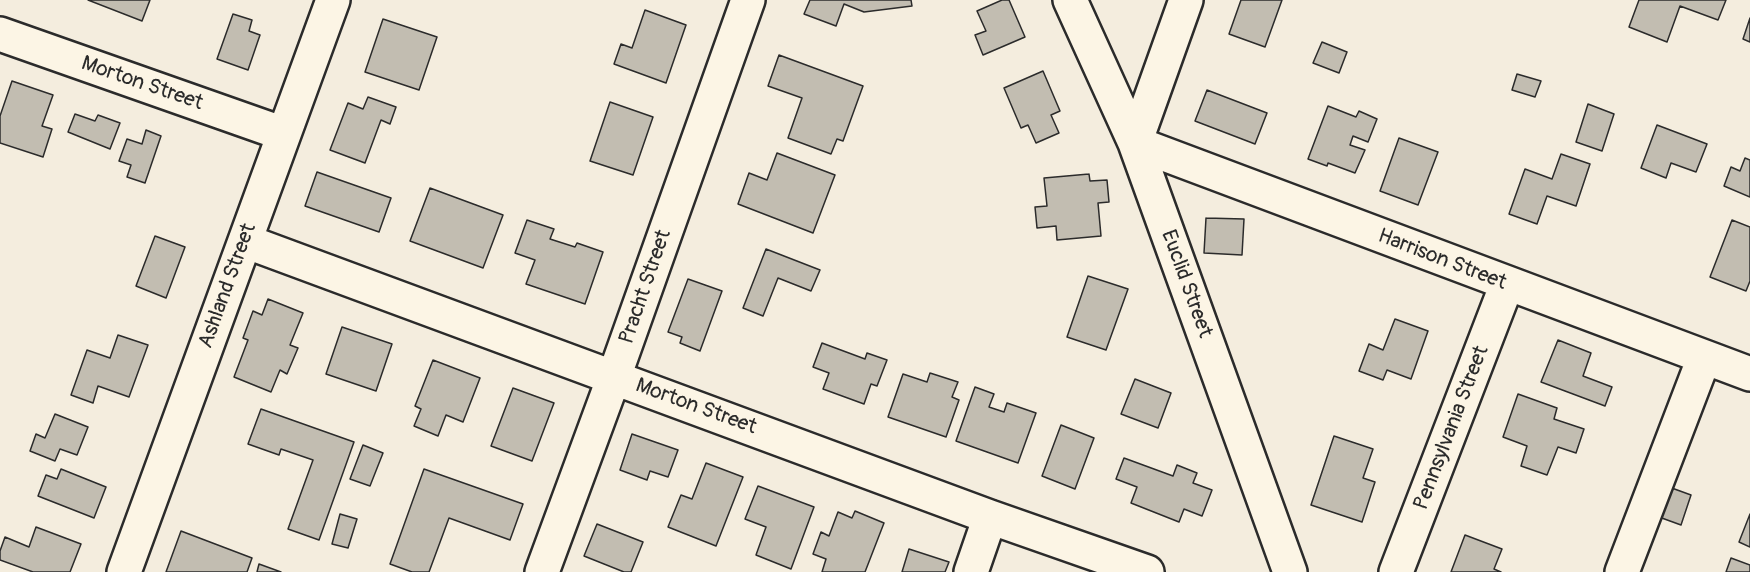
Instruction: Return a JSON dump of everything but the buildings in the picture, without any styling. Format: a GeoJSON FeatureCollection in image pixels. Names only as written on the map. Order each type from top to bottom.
{"type":"FeatureCollection","features":[{"type":"Feature","properties":{"kind":"street","name":"Ashland Street"},"geometry":{"type":"LineString","coordinates":[[124,572],[333,0]]}},
{"type":"Feature","properties":{"kind":"street","name":"Pracht Street"},"geometry":{"type":"LineString","coordinates":[[547,570],[748,0]]}},
{"type":"Feature","properties":{"kind":"street","name":"Euclid Street"},"geometry":{"type":"LineString","coordinates":[[1070,0],[1135,143],[1290,572]]}},
{"type":"Feature","properties":{"kind":"street"},"geometry":{"type":"LineString","coordinates":[[1135,143],[1186,0]]}},
{"type":"Feature","properties":{"kind":"street","name":"Morton Street"},"geometry":{"type":"LineString","coordinates":[[0,34],[284,134]]}},
{"type":"Feature","properties":{"kind":"street","name":"Harrison Street"},"geometry":{"type":"LineString","coordinates":[[1135,143],[1507,285],[1750,374]]}},
{"type":"Feature","properties":{"kind":"street","name":"Morton Street"},"geometry":{"type":"LineString","coordinates":[[245,241],[990,517],[1147,572]]}},
{"type":"Feature","properties":{"kind":"street","name":"Pennsylvania Street"},"geometry":{"type":"LineString","coordinates":[[1396,572],[1507,285]]}},
{"type":"Feature","properties":{"kind":"street"},"geometry":{"type":"LineString","coordinates":[[1622,572],[1704,358]]}},
{"type":"Feature","properties":{"kind":"street"},"geometry":{"type":"LineString","coordinates":[[971,572],[990,517]]}}]}
